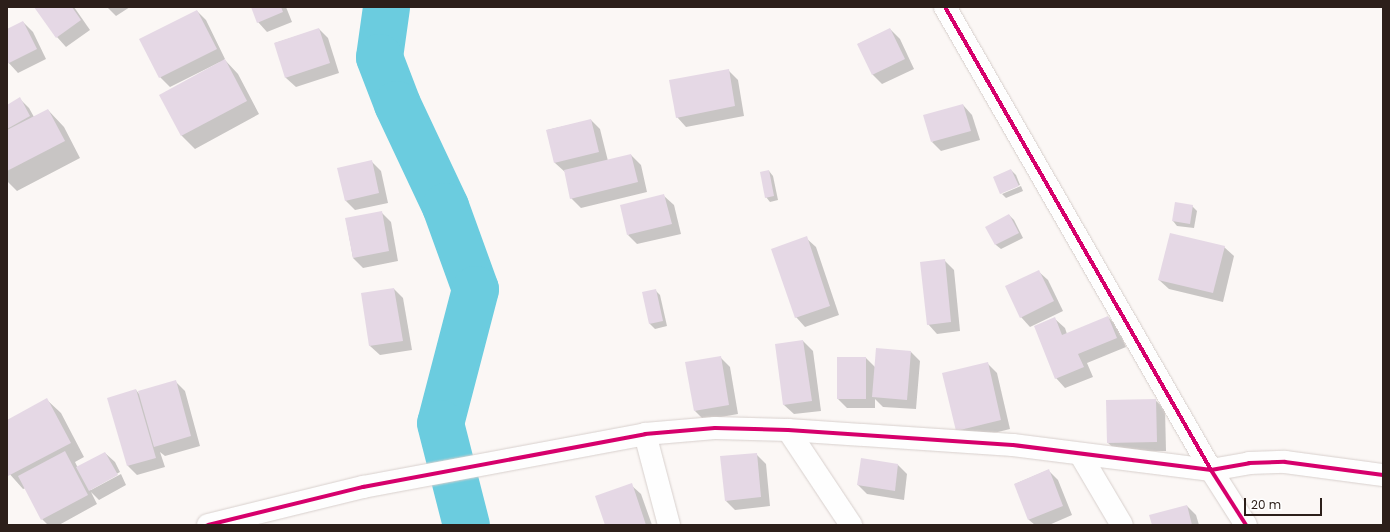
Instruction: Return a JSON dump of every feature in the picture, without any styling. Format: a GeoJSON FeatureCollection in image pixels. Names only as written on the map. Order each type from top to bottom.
{"type":"FeatureCollection","features":[{"type":"Feature","properties":{"kind":"street"},"geometry":{"type":"LineString","coordinates":[[945,7],[1211,470],[1246,525]]}},
{"type":"Feature","properties":{"kind":"street"},"geometry":{"type":"LineString","coordinates":[[208,525],[362,487],[645,434],[715,428],[788,430],[1013,445],[1211,470],[1249,463],[1284,462],[1383,475]]}},
{"type":"Feature","properties":{"kind":"street"},"geometry":{"type":"LineString","coordinates":[[788,430],[851,525]]}},
{"type":"Feature","properties":{"kind":"street"},"geometry":{"type":"LineString","coordinates":[[645,434],[669,525]]}},
{"type":"Feature","properties":{"kind":"street"},"geometry":{"type":"LineString","coordinates":[[1080,454],[1122,525]]}},
{"type":"Feature","properties":{"kind":"building"},"geometry":{"type":"Polygon","coordinates":[[[34,7],[72,7],[81,20],[56,38],[34,7]]]}},
{"type":"Feature","properties":{"kind":"building"},"geometry":{"type":"Polygon","coordinates":[[[251,7],[281,7],[283,12],[257,23],[251,7]]]}},
{"type":"Feature","properties":{"kind":"building"},"geometry":{"type":"Polygon","coordinates":[[[197,10],[217,49],[159,78],[139,39],[197,10]]]}},
{"type":"Feature","properties":{"kind":"building"},"geometry":{"type":"Polygon","coordinates":[[[23,21],[37,49],[7,64],[7,29],[23,21]]]}},
{"type":"Feature","properties":{"kind":"building"},"geometry":{"type":"Polygon","coordinates":[[[319,28],[330,63],[285,78],[274,43],[319,28]]]}},
{"type":"Feature","properties":{"kind":"building"},"geometry":{"type":"Polygon","coordinates":[[[890,28],[905,59],[872,75],[857,44],[890,28]]]}},
{"type":"Feature","properties":{"kind":"building"},"geometry":{"type":"Polygon","coordinates":[[[225,59],[247,101],[181,136],[159,95],[225,59]]]}},
{"type":"Feature","properties":{"kind":"building"},"geometry":{"type":"Polygon","coordinates":[[[729,69],[735,106],[676,118],[669,80],[729,69]]]}},
{"type":"Feature","properties":{"kind":"building"},"geometry":{"type":"Polygon","coordinates":[[[20,97],[30,116],[7,129],[7,105],[20,97]]]}},
{"type":"Feature","properties":{"kind":"building"},"geometry":{"type":"Polygon","coordinates":[[[963,104],[971,131],[931,142],[923,115],[963,104]]]}},
{"type":"Feature","properties":{"kind":"building"},"geometry":{"type":"Polygon","coordinates":[[[48,109],[65,141],[7,171],[7,130],[48,109]]]}},
{"type":"Feature","properties":{"kind":"building"},"geometry":{"type":"Polygon","coordinates":[[[591,119],[599,152],[554,163],[546,130],[591,119]]]}},
{"type":"Feature","properties":{"kind":"building"},"geometry":{"type":"Polygon","coordinates":[[[631,154],[638,182],[570,199],[564,170],[631,154]]]}},
{"type":"Feature","properties":{"kind":"building"},"geometry":{"type":"Polygon","coordinates":[[[372,160],[379,193],[345,201],[337,168],[372,160]]]}},
{"type":"Feature","properties":{"kind":"building"},"geometry":{"type":"Polygon","coordinates":[[[1011,169],[1019,186],[1000,194],[993,177],[1011,169]]]}},
{"type":"Feature","properties":{"kind":"building"},"geometry":{"type":"Polygon","coordinates":[[[769,170],[774,196],[765,198],[760,172],[769,170]]]}},
{"type":"Feature","properties":{"kind":"building"},"geometry":{"type":"Polygon","coordinates":[[[664,194],[672,224],[627,235],[620,205],[664,194]]]}},
{"type":"Feature","properties":{"kind":"building"},"geometry":{"type":"Polygon","coordinates":[[[1175,202],[1193,205],[1190,224],[1172,221],[1175,202]]]}},
{"type":"Feature","properties":{"kind":"building"},"geometry":{"type":"Polygon","coordinates":[[[382,211],[389,251],[353,258],[345,218],[382,211]]]}},
{"type":"Feature","properties":{"kind":"building"},"geometry":{"type":"Polygon","coordinates":[[[1009,214],[1019,233],[995,245],[985,227],[1009,214]]]}},
{"type":"Feature","properties":{"kind":"building"},"geometry":{"type":"Polygon","coordinates":[[[1170,233],[1225,246],[1213,293],[1158,280],[1170,233]]]}},
{"type":"Feature","properties":{"kind":"building"},"geometry":{"type":"Polygon","coordinates":[[[807,236],[830,306],[795,318],[771,249],[807,236]]]}},
{"type":"Feature","properties":{"kind":"building"},"geometry":{"type":"Polygon","coordinates":[[[945,259],[951,322],[927,325],[920,262],[945,259]]]}},
{"type":"Feature","properties":{"kind":"building"},"geometry":{"type":"Polygon","coordinates":[[[1039,270],[1054,301],[1020,318],[1005,286],[1039,270]]]}},
{"type":"Feature","properties":{"kind":"building"},"geometry":{"type":"Polygon","coordinates":[[[394,288],[403,341],[369,346],[361,293],[394,288]]]}},
{"type":"Feature","properties":{"kind":"building"},"geometry":{"type":"Polygon","coordinates":[[[656,289],[663,321],[649,324],[642,292],[656,289]]]}},
{"type":"Feature","properties":{"kind":"building"},"geometry":{"type":"Polygon","coordinates":[[[1108,316],[1117,338],[1078,354],[1084,367],[1055,379],[1034,326],[1055,317],[1062,335],[1108,316]]]}},
{"type":"Feature","properties":{"kind":"building"},"geometry":{"type":"Polygon","coordinates":[[[803,340],[812,401],[783,405],[775,344],[803,340]]]}},
{"type":"Feature","properties":{"kind":"building"},"geometry":{"type":"Polygon","coordinates":[[[876,348],[911,351],[907,400],[872,397],[876,348]]]}},
{"type":"Feature","properties":{"kind":"building"},"geometry":{"type":"Polygon","coordinates":[[[721,356],[729,405],[694,411],[685,362],[721,356]]]}},
{"type":"Feature","properties":{"kind":"building"},"geometry":{"type":"Polygon","coordinates":[[[837,357],[866,357],[866,399],[837,399],[837,357]]]}},
{"type":"Feature","properties":{"kind":"building"},"geometry":{"type":"Polygon","coordinates":[[[988,362],[1001,420],[956,431],[942,373],[988,362]]]}},
{"type":"Feature","properties":{"kind":"building"},"geometry":{"type":"Polygon","coordinates":[[[176,380],[191,436],[154,447],[138,391],[176,380]]]}},
{"type":"Feature","properties":{"kind":"building"},"geometry":{"type":"Polygon","coordinates":[[[136,389],[156,458],[127,466],[107,398],[136,389]]]}},
{"type":"Feature","properties":{"kind":"building"},"geometry":{"type":"Polygon","coordinates":[[[47,398],[71,443],[8,476],[7,420],[47,398]]]}},
{"type":"Feature","properties":{"kind":"building"},"geometry":{"type":"Polygon","coordinates":[[[1156,399],[1157,442],[1107,443],[1106,400],[1156,399]]]}},
{"type":"Feature","properties":{"kind":"building"},"geometry":{"type":"Polygon","coordinates":[[[65,451],[88,495],[41,520],[18,476],[65,451]]]}},
{"type":"Feature","properties":{"kind":"building"},"geometry":{"type":"Polygon","coordinates":[[[105,452],[118,475],[89,491],[76,467],[105,452]]]}},
{"type":"Feature","properties":{"kind":"building"},"geometry":{"type":"Polygon","coordinates":[[[757,453],[761,497],[725,501],[720,456],[757,453]]]}},
{"type":"Feature","properties":{"kind":"building"},"geometry":{"type":"Polygon","coordinates":[[[861,458],[898,464],[895,491],[857,485],[861,458]]]}},
{"type":"Feature","properties":{"kind":"building"},"geometry":{"type":"Polygon","coordinates":[[[1049,469],[1063,506],[1028,520],[1014,484],[1049,469]]]}},
{"type":"Feature","properties":{"kind":"building"},"geometry":{"type":"Polygon","coordinates":[[[632,483],[646,525],[605,525],[595,496],[632,483]]]}},
{"type":"Feature","properties":{"kind":"building"},"geometry":{"type":"Polygon","coordinates":[[[1187,505],[1192,525],[1152,525],[1149,515],[1187,505]]]}},
{"type":"Feature","properties":{"kind":"waterway"},"geometry":{"type":"LineString","coordinates":[[386,7],[379,57],[397,104],[445,206],[475,289],[440,423],[466,525]]}},
{"type":"Feature","properties":{"kind":"cycle path"},"geometry":{"type":"LineString","coordinates":[[945,7],[1211,470],[1246,525]]}},
{"type":"Feature","properties":{"kind":"cycle path"},"geometry":{"type":"LineString","coordinates":[[208,525],[363,487],[645,434],[715,428],[788,430],[1013,445],[1211,470],[1249,463],[1285,462],[1383,475]]}}]}
